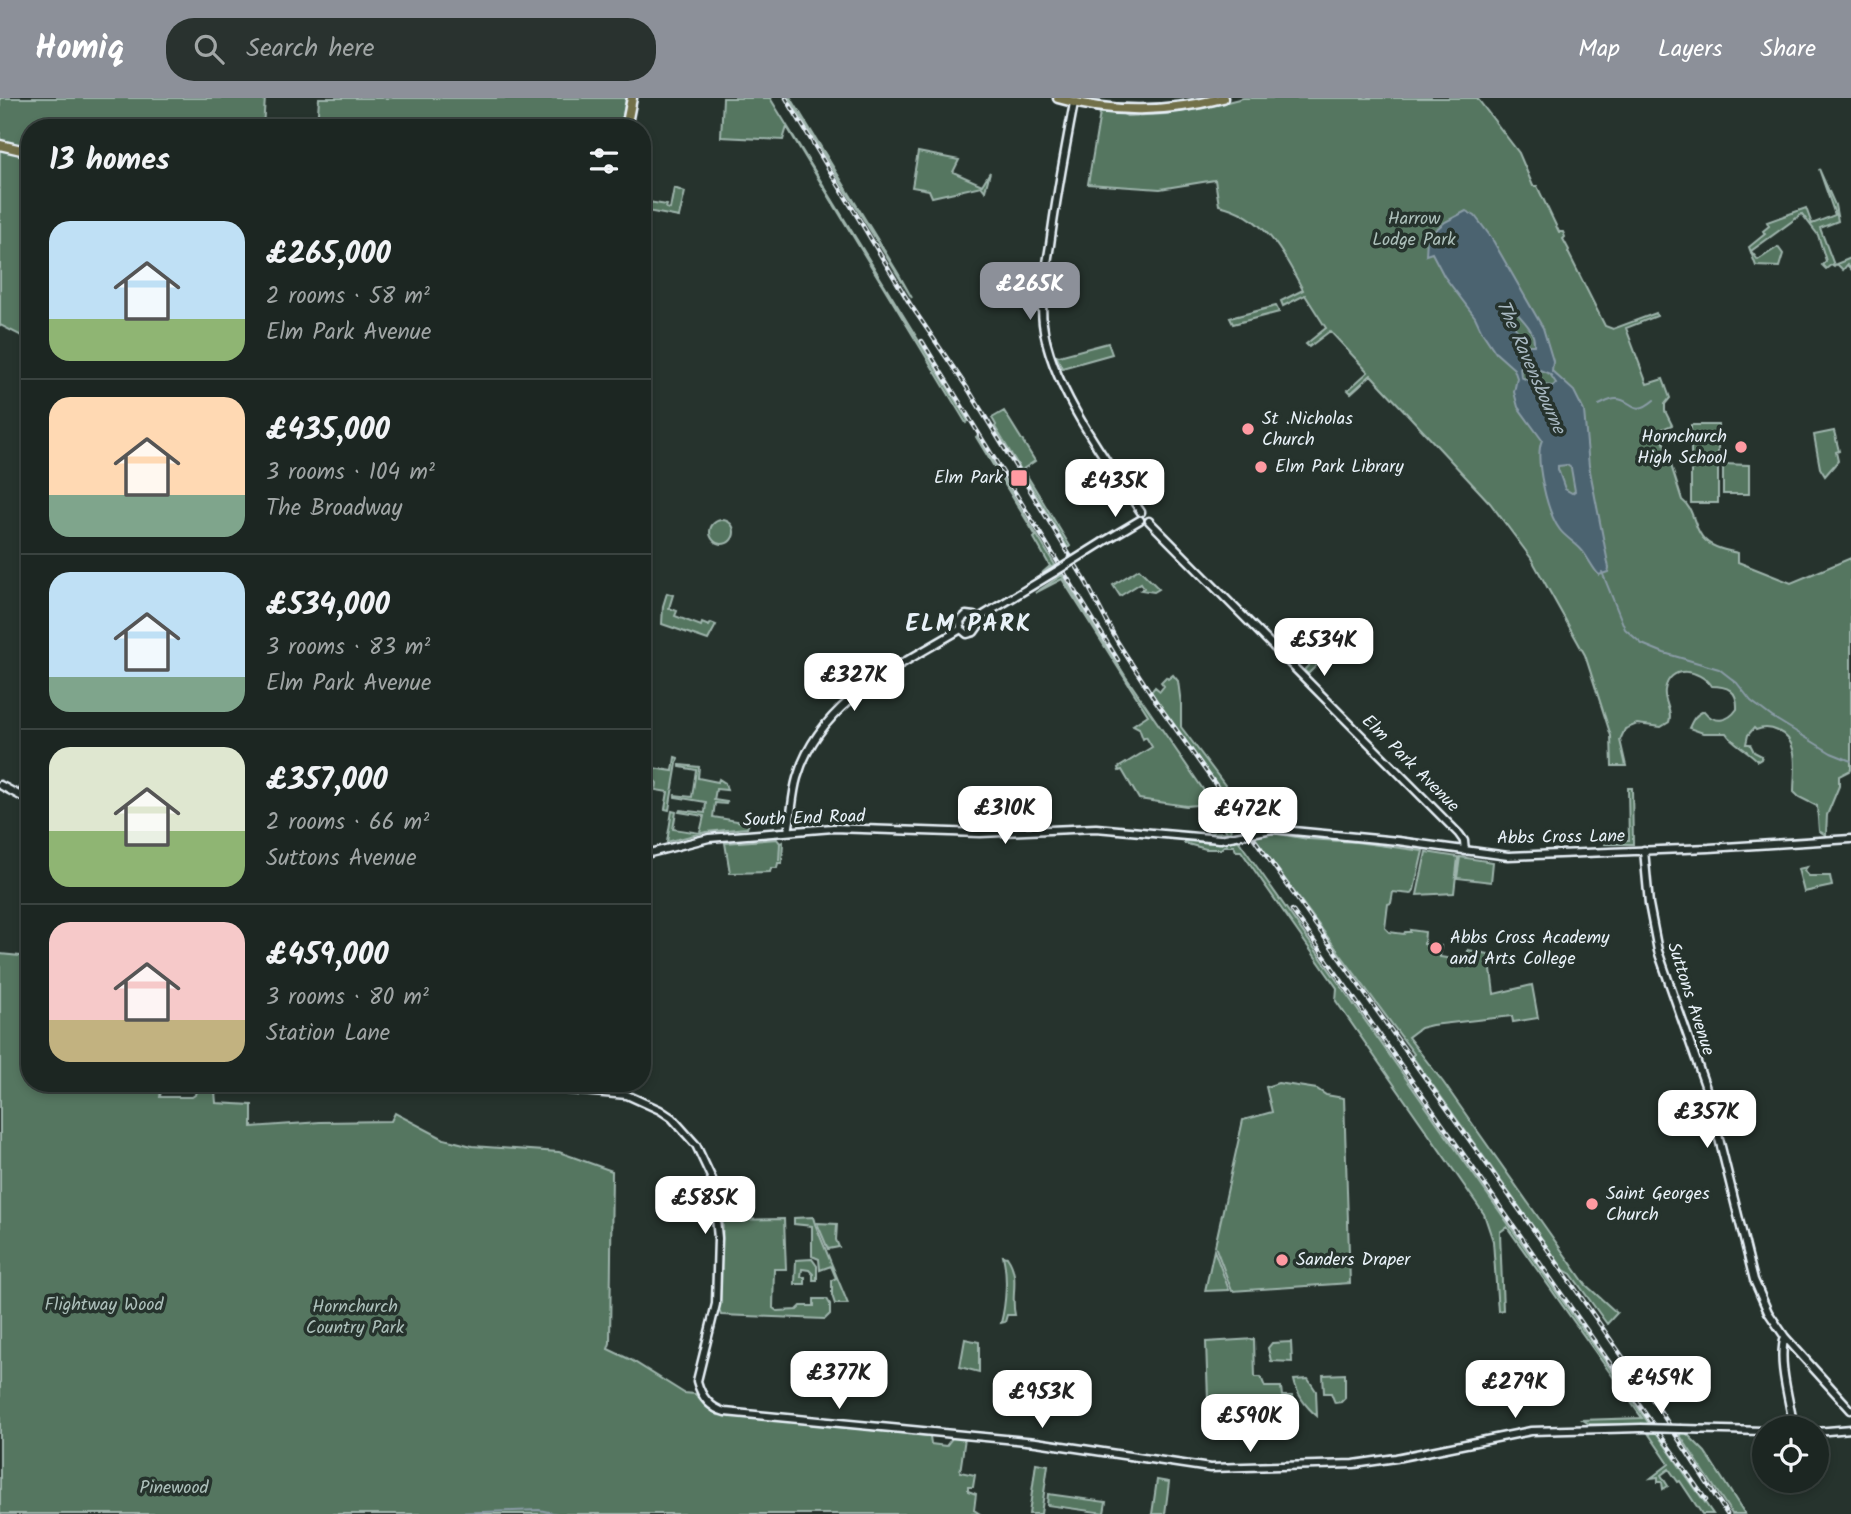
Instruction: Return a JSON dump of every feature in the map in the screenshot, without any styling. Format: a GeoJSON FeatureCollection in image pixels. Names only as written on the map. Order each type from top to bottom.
{"type":"FeatureCollection","features":[{"type":"Feature","properties":{"kind":"main road"},"geometry":{"type":"LineString","coordinates":[[628,119],[632,98]]}},
{"type":"Feature","properties":{"kind":"main road"},"geometry":{"type":"LineString","coordinates":[[1058,98],[1074,103],[1127,110],[1192,104],[1223,98]]}},
{"type":"Feature","properties":{"kind":"main road"},"geometry":{"type":"LineString","coordinates":[[0,145],[21,150]]}},
{"type":"Feature","properties":{"kind":"street"},"geometry":{"type":"LineString","coordinates":[[977,619],[1141,516],[1091,437],[1065,389],[1049,350],[1043,325],[1045,275],[1074,103]]}},
{"type":"Feature","properties":{"kind":"street","name":"Elm Park Avenue"},"geometry":{"type":"LineString","coordinates":[[1141,516],[1144,523],[1149,521],[1434,807],[1462,838],[1465,851]]}},
{"type":"Feature","properties":{"kind":"street"},"geometry":{"type":"LineString","coordinates":[[970,615],[977,619],[978,628],[974,632],[967,634],[961,629],[962,617],[970,615]]}},
{"type":"Feature","properties":{"kind":"street"},"geometry":{"type":"LineString","coordinates":[[788,831],[796,780],[808,750],[827,722],[848,700],[865,688],[961,629]]}},
{"type":"Feature","properties":{"kind":"street"},"geometry":{"type":"LineString","coordinates":[[0,785],[21,795]]}},
{"type":"Feature","properties":{"kind":"street","name":"South End Road"},"geometry":{"type":"LineString","coordinates":[[651,854],[709,838],[833,828],[990,833],[1096,828],[1220,839],[1272,829]]}},
{"type":"Feature","properties":{"kind":"street","name":"Abbs Cross Lane"},"geometry":{"type":"LineString","coordinates":[[1272,829],[1526,856],[1851,839]]}},
{"type":"Feature","properties":{"kind":"street","name":"Suttons Avenue"},"geometry":{"type":"LineString","coordinates":[[1644,850],[1649,904],[1658,951],[1708,1094],[1754,1280],[1768,1312],[1785,1338],[1851,1410]]}},
{"type":"Feature","properties":{"kind":"street"},"geometry":{"type":"LineString","coordinates":[[593,1092],[626,1095],[672,1118],[696,1145],[712,1179],[718,1237],[716,1304],[698,1374],[698,1385],[707,1402],[725,1412],[1036,1442],[1210,1468],[1354,1464],[1531,1431],[1642,1428],[1752,1432]]}},
{"type":"Feature","properties":{"kind":"street"},"geometry":{"type":"LineString","coordinates":[[1785,1338],[1782,1345],[1783,1358],[1792,1416]]}},
{"type":"Feature","properties":{"kind":"street"},"geometry":{"type":"LineString","coordinates":[[1829,1431],[1851,1429]]}},
{"type":"Feature","properties":{"kind":"green space"},"geometry":{"type":"Polygon","coordinates":[[[0,98],[265,98],[264,119],[21,119],[21,147],[0,142],[0,98]]]}},
{"type":"Feature","properties":{"kind":"green space"},"geometry":{"type":"Polygon","coordinates":[[[319,98],[626,98],[622,119],[318,119],[319,98]]]}},
{"type":"Feature","properties":{"kind":"green space"},"geometry":{"type":"Polygon","coordinates":[[[723,98],[770,98],[968,421],[966,423],[787,127],[783,140],[721,137],[723,98]]]}},
{"type":"Feature","properties":{"kind":"green space"},"geometry":{"type":"Polygon","coordinates":[[[789,98],[791,98],[912,298],[789,98]]]}},
{"type":"Feature","properties":{"kind":"green space","name":"Harrow Lodge Park"},"geometry":{"type":"Polygon","coordinates":[[[1243,98],[1477,98],[1519,153],[1533,186],[1537,186],[1559,232],[1563,232],[1568,252],[1605,326],[1613,329],[1656,313],[1657,316],[1626,328],[1647,384],[1663,379],[1670,398],[1665,404],[1665,411],[1672,425],[1660,430],[1682,500],[1705,540],[1721,549],[1738,553],[1738,562],[1791,583],[1851,558],[1851,770],[1839,776],[1839,786],[1827,815],[1826,835],[1819,831],[1817,806],[1794,792],[1795,758],[1785,736],[1772,729],[1754,728],[1748,735],[1746,744],[1750,744],[1754,752],[1762,756],[1758,761],[1726,733],[1703,733],[1689,728],[1698,714],[1704,711],[1712,718],[1721,720],[1737,709],[1736,697],[1730,690],[1711,686],[1693,673],[1678,673],[1668,682],[1665,694],[1670,714],[1669,722],[1661,727],[1637,724],[1625,729],[1620,740],[1626,766],[1612,766],[1611,736],[1585,655],[1531,558],[1490,503],[1371,375],[1351,393],[1348,390],[1368,372],[1330,331],[1309,347],[1306,344],[1326,328],[1305,295],[1283,306],[1281,301],[1303,290],[1270,237],[1248,217],[1219,205],[1215,180],[1160,189],[1088,184],[1100,113],[1119,112],[1127,116],[1166,114],[1243,98]]]}},
{"type":"Feature","properties":{"kind":"green space"},"geometry":{"type":"Polygon","coordinates":[[[0,149],[21,154],[21,336],[0,325],[0,149]]]}},
{"type":"Feature","properties":{"kind":"green space"},"geometry":{"type":"Polygon","coordinates":[[[918,152],[959,160],[953,172],[982,185],[990,172],[985,191],[981,186],[932,197],[929,190],[912,187],[918,152]]]}},
{"type":"Feature","properties":{"kind":"green space"},"geometry":{"type":"Polygon","coordinates":[[[1819,169],[1835,205],[1838,221],[1820,228],[1834,265],[1851,258],[1851,269],[1847,265],[1843,270],[1837,264],[1826,269],[1822,265],[1826,261],[1818,235],[1802,214],[1751,251],[1758,260],[1778,247],[1783,254],[1779,267],[1756,266],[1749,247],[1765,234],[1763,231],[1769,226],[1767,222],[1806,208],[1812,224],[1835,215],[1819,169]]]}},
{"type":"Feature","properties":{"kind":"green space"},"geometry":{"type":"Polygon","coordinates":[[[674,188],[685,192],[679,217],[651,212],[651,202],[667,205],[666,208],[670,209],[674,188]]]}},
{"type":"Feature","properties":{"kind":"green space"},"geometry":{"type":"Polygon","coordinates":[[[1276,306],[1279,312],[1233,324],[1230,318],[1276,306]]]}},
{"type":"Feature","properties":{"kind":"green space"},"geometry":{"type":"Polygon","coordinates":[[[1108,343],[1112,354],[1062,368],[1056,355],[1059,356],[1108,343]]]}},
{"type":"Feature","properties":{"kind":"green space"},"geometry":{"type":"Polygon","coordinates":[[[1004,411],[1035,461],[1023,469],[1070,546],[1068,548],[995,427],[992,418],[1004,411]]]}},
{"type":"Feature","properties":{"kind":"green space"},"geometry":{"type":"Polygon","coordinates":[[[1691,425],[1718,425],[1718,503],[1691,503],[1691,425]]]}},
{"type":"Feature","properties":{"kind":"green space"},"geometry":{"type":"Polygon","coordinates":[[[1834,431],[1839,451],[1836,452],[1838,461],[1825,476],[1820,468],[1814,435],[1834,431]]]}},
{"type":"Feature","properties":{"kind":"green space"},"geometry":{"type":"Polygon","coordinates":[[[977,436],[1055,565],[1042,573],[1050,566],[1034,538],[1036,536],[977,436]]]}},
{"type":"Feature","properties":{"kind":"green space"},"geometry":{"type":"Polygon","coordinates":[[[1723,464],[1749,465],[1749,494],[1723,494],[1723,464]]]}},
{"type":"Feature","properties":{"kind":"green space"},"geometry":{"type":"Polygon","coordinates":[[[722,520],[730,524],[734,532],[730,540],[722,544],[714,540],[710,532],[714,524],[722,520]]]}},
{"type":"Feature","properties":{"kind":"green space"},"geometry":{"type":"Polygon","coordinates":[[[1139,569],[1159,589],[1154,592],[1141,590],[1144,588],[1141,583],[1120,596],[1113,585],[1139,569]]]}},
{"type":"Feature","properties":{"kind":"green space"},"geometry":{"type":"Polygon","coordinates":[[[1062,575],[1126,677],[1233,833],[1220,836],[1188,834],[1227,832],[1208,804],[1186,806],[1139,799],[1122,770],[1119,771],[1118,768],[1152,747],[1146,737],[1143,739],[1139,728],[1133,725],[1148,715],[1062,579],[1035,593],[1062,575]]]}},
{"type":"Feature","properties":{"kind":"green space"},"geometry":{"type":"Polygon","coordinates":[[[667,593],[673,595],[669,608],[677,611],[675,616],[701,626],[702,623],[716,625],[708,640],[662,624],[667,593]]]}},
{"type":"Feature","properties":{"kind":"green space"},"geometry":{"type":"Polygon","coordinates":[[[1344,630],[1348,634],[1308,674],[1304,670],[1344,630]]]}},
{"type":"Feature","properties":{"kind":"green space"},"geometry":{"type":"Polygon","coordinates":[[[1173,675],[1178,681],[1181,727],[1240,805],[1274,803],[1273,825],[1249,829],[1151,692],[1155,687],[1160,691],[1164,686],[1161,682],[1173,675]]]}},
{"type":"Feature","properties":{"kind":"green space"},"geometry":{"type":"Polygon","coordinates":[[[675,757],[678,758],[669,810],[665,809],[668,792],[656,790],[657,783],[651,777],[652,768],[673,771],[675,757]]]}},
{"type":"Feature","properties":{"kind":"green space"},"geometry":{"type":"Polygon","coordinates":[[[680,765],[699,767],[698,778],[718,782],[719,779],[725,783],[727,790],[716,789],[714,800],[727,802],[715,803],[713,817],[749,823],[747,828],[706,832],[667,842],[672,811],[676,812],[673,829],[700,833],[704,816],[679,812],[705,813],[706,802],[675,797],[692,797],[696,770],[680,765]]]}},
{"type":"Feature","properties":{"kind":"green space"},"geometry":{"type":"Polygon","coordinates":[[[1628,788],[1632,788],[1633,844],[1605,844],[1605,841],[1629,840],[1628,788]]]}},
{"type":"Feature","properties":{"kind":"green space","name":"Abbs Cross Academy and Arts College"},"geometry":{"type":"Polygon","coordinates":[[[1273,833],[1423,851],[1414,890],[1411,894],[1393,892],[1391,903],[1388,904],[1385,928],[1389,932],[1404,934],[1410,930],[1425,932],[1424,944],[1441,946],[1440,957],[1466,961],[1468,950],[1489,954],[1494,994],[1532,985],[1538,1018],[1513,1022],[1512,1016],[1432,1025],[1420,1028],[1408,1037],[1443,1082],[1586,1285],[1617,1313],[1607,1324],[1571,1274],[1564,1270],[1412,1056],[1414,1054],[1253,836],[1273,833]]]}},
{"type":"Feature","properties":{"kind":"green space"},"geometry":{"type":"Polygon","coordinates":[[[777,839],[780,843],[783,842],[782,863],[778,863],[777,868],[771,868],[770,872],[730,873],[725,843],[777,839]]]}},
{"type":"Feature","properties":{"kind":"green space"},"geometry":{"type":"Polygon","coordinates":[[[1238,840],[1650,1425],[1589,1424],[1583,1420],[1642,1418],[1507,1227],[1500,1232],[1503,1310],[1498,1311],[1493,1241],[1484,1214],[1336,1001],[1337,988],[1241,851],[1236,851],[1234,846],[1206,849],[1184,843],[1238,840]]]}},
{"type":"Feature","properties":{"kind":"green space"},"geometry":{"type":"Polygon","coordinates":[[[1426,852],[1458,857],[1454,893],[1417,895],[1426,852]]]}},
{"type":"Feature","properties":{"kind":"green space"},"geometry":{"type":"Polygon","coordinates":[[[1460,857],[1493,862],[1491,882],[1457,878],[1460,857]]]}},
{"type":"Feature","properties":{"kind":"green space"},"geometry":{"type":"Polygon","coordinates":[[[1807,867],[1804,871],[1809,876],[1830,876],[1832,886],[1804,892],[1798,869],[1807,867]]]}},
{"type":"Feature","properties":{"kind":"green space","name":"Hornchurch Country Park"},"geometry":{"type":"Polygon","coordinates":[[[0,954],[21,956],[21,1092],[161,1092],[160,1097],[192,1097],[196,1092],[215,1092],[216,1103],[252,1105],[252,1127],[391,1121],[395,1113],[444,1139],[472,1146],[559,1152],[612,1171],[608,1349],[684,1393],[695,1394],[705,1406],[718,1415],[930,1436],[931,1444],[946,1446],[953,1437],[965,1438],[960,1472],[975,1475],[973,1487],[968,1487],[968,1491],[976,1494],[974,1510],[980,1514],[0,1514],[0,954]]]}},
{"type":"Feature","properties":{"kind":"green space","name":"Sanders Draper"},"geometry":{"type":"Polygon","coordinates":[[[1278,1083],[1317,1089],[1326,1095],[1344,1098],[1350,1283],[1232,1291],[1215,1246],[1243,1120],[1272,1112],[1266,1087],[1278,1083]]]}},
{"type":"Feature","properties":{"kind":"green space"},"geometry":{"type":"Polygon","coordinates":[[[813,1217],[848,1304],[835,1304],[832,1280],[836,1278],[831,1266],[820,1270],[819,1259],[812,1256],[812,1226],[794,1224],[794,1218],[813,1217]]]}},
{"type":"Feature","properties":{"kind":"green space"},"geometry":{"type":"Polygon","coordinates":[[[784,1219],[786,1269],[774,1269],[773,1308],[777,1311],[797,1310],[801,1306],[814,1306],[814,1299],[827,1299],[830,1314],[825,1319],[721,1315],[719,1310],[723,1220],[784,1219]]]}},
{"type":"Feature","properties":{"kind":"green space"},"geometry":{"type":"Polygon","coordinates":[[[817,1223],[837,1224],[836,1240],[839,1247],[828,1249],[817,1223]]]}},
{"type":"Feature","properties":{"kind":"green space"},"geometry":{"type":"Polygon","coordinates":[[[1214,1250],[1229,1290],[1205,1291],[1214,1250]]]}},
{"type":"Feature","properties":{"kind":"green space"},"geometry":{"type":"Polygon","coordinates":[[[1003,1256],[1007,1257],[1013,1272],[1015,1315],[1007,1315],[1005,1322],[1001,1323],[1006,1289],[1003,1256]]]}},
{"type":"Feature","properties":{"kind":"green space"},"geometry":{"type":"Polygon","coordinates":[[[812,1259],[817,1266],[817,1280],[813,1280],[813,1274],[809,1270],[802,1269],[801,1277],[805,1277],[805,1284],[795,1284],[796,1260],[812,1259]]]}},
{"type":"Feature","properties":{"kind":"green space"},"geometry":{"type":"Polygon","coordinates":[[[965,1339],[979,1342],[979,1372],[960,1367],[965,1339]]]}},
{"type":"Feature","properties":{"kind":"green space"},"geometry":{"type":"Polygon","coordinates":[[[1254,1339],[1255,1377],[1261,1377],[1265,1387],[1281,1387],[1282,1396],[1292,1396],[1293,1415],[1280,1415],[1280,1421],[1266,1421],[1257,1426],[1209,1428],[1206,1342],[1254,1339]]]}},
{"type":"Feature","properties":{"kind":"green space"},"geometry":{"type":"Polygon","coordinates":[[[1291,1342],[1292,1362],[1271,1361],[1268,1348],[1272,1343],[1291,1342]]]}},
{"type":"Feature","properties":{"kind":"green space"},"geometry":{"type":"Polygon","coordinates":[[[1345,1374],[1345,1398],[1335,1403],[1331,1393],[1324,1393],[1323,1375],[1345,1374]]]}},
{"type":"Feature","properties":{"kind":"green space"},"geometry":{"type":"Polygon","coordinates":[[[1308,1379],[1316,1391],[1317,1416],[1302,1400],[1294,1380],[1308,1379]]]}},
{"type":"Feature","properties":{"kind":"green space"},"geometry":{"type":"Polygon","coordinates":[[[1646,1430],[1655,1431],[1713,1514],[1702,1514],[1669,1469],[1661,1475],[1668,1486],[1663,1489],[1658,1477],[1651,1478],[1669,1464],[1646,1430]]]}},
{"type":"Feature","properties":{"kind":"green space"},"geometry":{"type":"Polygon","coordinates":[[[1677,1431],[1684,1431],[1705,1452],[1745,1514],[1732,1514],[1677,1431]]]}},
{"type":"Feature","properties":{"kind":"green space"},"geometry":{"type":"Polygon","coordinates":[[[1036,1463],[1048,1465],[1041,1514],[1029,1514],[1036,1463]]]}},
{"type":"Feature","properties":{"kind":"green space"},"geometry":{"type":"Polygon","coordinates":[[[1157,1480],[1169,1482],[1165,1514],[1152,1514],[1157,1480]]]}},
{"type":"Feature","properties":{"kind":"green space"},"geometry":{"type":"Polygon","coordinates":[[[1048,1494],[1106,1502],[1104,1513],[1047,1505],[1048,1494]]]}},
{"type":"Feature","properties":{"kind":"water"},"geometry":{"type":"Polygon","coordinates":[[[1466,211],[1475,216],[1491,237],[1543,328],[1553,361],[1552,371],[1574,391],[1584,411],[1589,466],[1608,572],[1599,575],[1582,550],[1555,522],[1546,499],[1541,472],[1542,440],[1518,407],[1514,392],[1517,378],[1514,369],[1496,353],[1475,317],[1444,276],[1432,253],[1426,255],[1427,237],[1445,222],[1466,211]],[[1514,313],[1511,322],[1528,345],[1534,345],[1529,328],[1517,313],[1514,313]],[[1520,365],[1521,377],[1544,385],[1553,386],[1556,383],[1550,374],[1520,365]],[[1567,465],[1558,466],[1565,489],[1572,493],[1575,491],[1571,468],[1567,465]]]}},
{"type":"Feature","properties":{"kind":"waterway"},"geometry":{"type":"LineString","coordinates":[[1599,405],[1616,399],[1637,408],[1654,400]]}},
{"type":"Feature","properties":{"kind":"waterway","name":"The Ravensbourne"},"geometry":{"type":"LineString","coordinates":[[1602,572],[1625,629],[1642,644],[1719,669],[1737,683],[1751,701],[1772,717],[1831,753],[1851,761]]}},
{"type":"Feature","properties":{"kind":"waterway"},"geometry":{"type":"LineString","coordinates":[[426,1514],[539,1510],[558,1514]]}},
{"type":"Feature","properties":{"kind":"railway"},"geometry":{"type":"LineString","coordinates":[[786,98],[910,304],[970,392],[1086,582],[1117,641],[1155,700],[1548,1250],[1657,1406],[1727,1514]]}},
{"type":"Feature","properties":{"kind":"railway"},"geometry":{"type":"LineString","coordinates":[[922,341],[1118,660]]}},
{"type":"Feature","properties":{"kind":"railway"},"geometry":{"type":"LineString","coordinates":[[1292,910],[1706,1500]]}},
{"type":"Feature","properties":{"kind":"place","name":"St .Nicholas Church"},"geometry":{"type":"Point","coordinates":[1248,429]}},
{"type":"Feature","properties":{"kind":"place","name":"Hornchurch High School"},"geometry":{"type":"Point","coordinates":[1741,447]}},
{"type":"Feature","properties":{"kind":"place","name":"Elm Park Library"},"geometry":{"type":"Point","coordinates":[1261,467]}},
{"type":"Feature","properties":{"kind":"place","name":"Elm Park"},"geometry":{"type":"Point","coordinates":[1019,478]}},
{"type":"Feature","properties":{"kind":"place","name":"Abbs Cross Academy and Arts College"},"geometry":{"type":"Point","coordinates":[1436,948]}},
{"type":"Feature","properties":{"kind":"place","name":"Saint Georges Church"},"geometry":{"type":"Point","coordinates":[1592,1204]}},
{"type":"Feature","properties":{"kind":"place","name":"Sanders Draper"},"geometry":{"type":"Point","coordinates":[1282,1260]}},
{"type":"Feature","properties":{"kind":"district","name":"ELM PARK"},"geometry":{"type":"Point","coordinates":[969,624]}},
{"type":"Feature","properties":{"kind":"park label","name":"Flightway Wood"},"geometry":{"type":"Point","coordinates":[104,1305]}},
{"type":"Feature","properties":{"kind":"park label","name":"Pinewood"},"geometry":{"type":"Point","coordinates":[174,1488]}}]}
